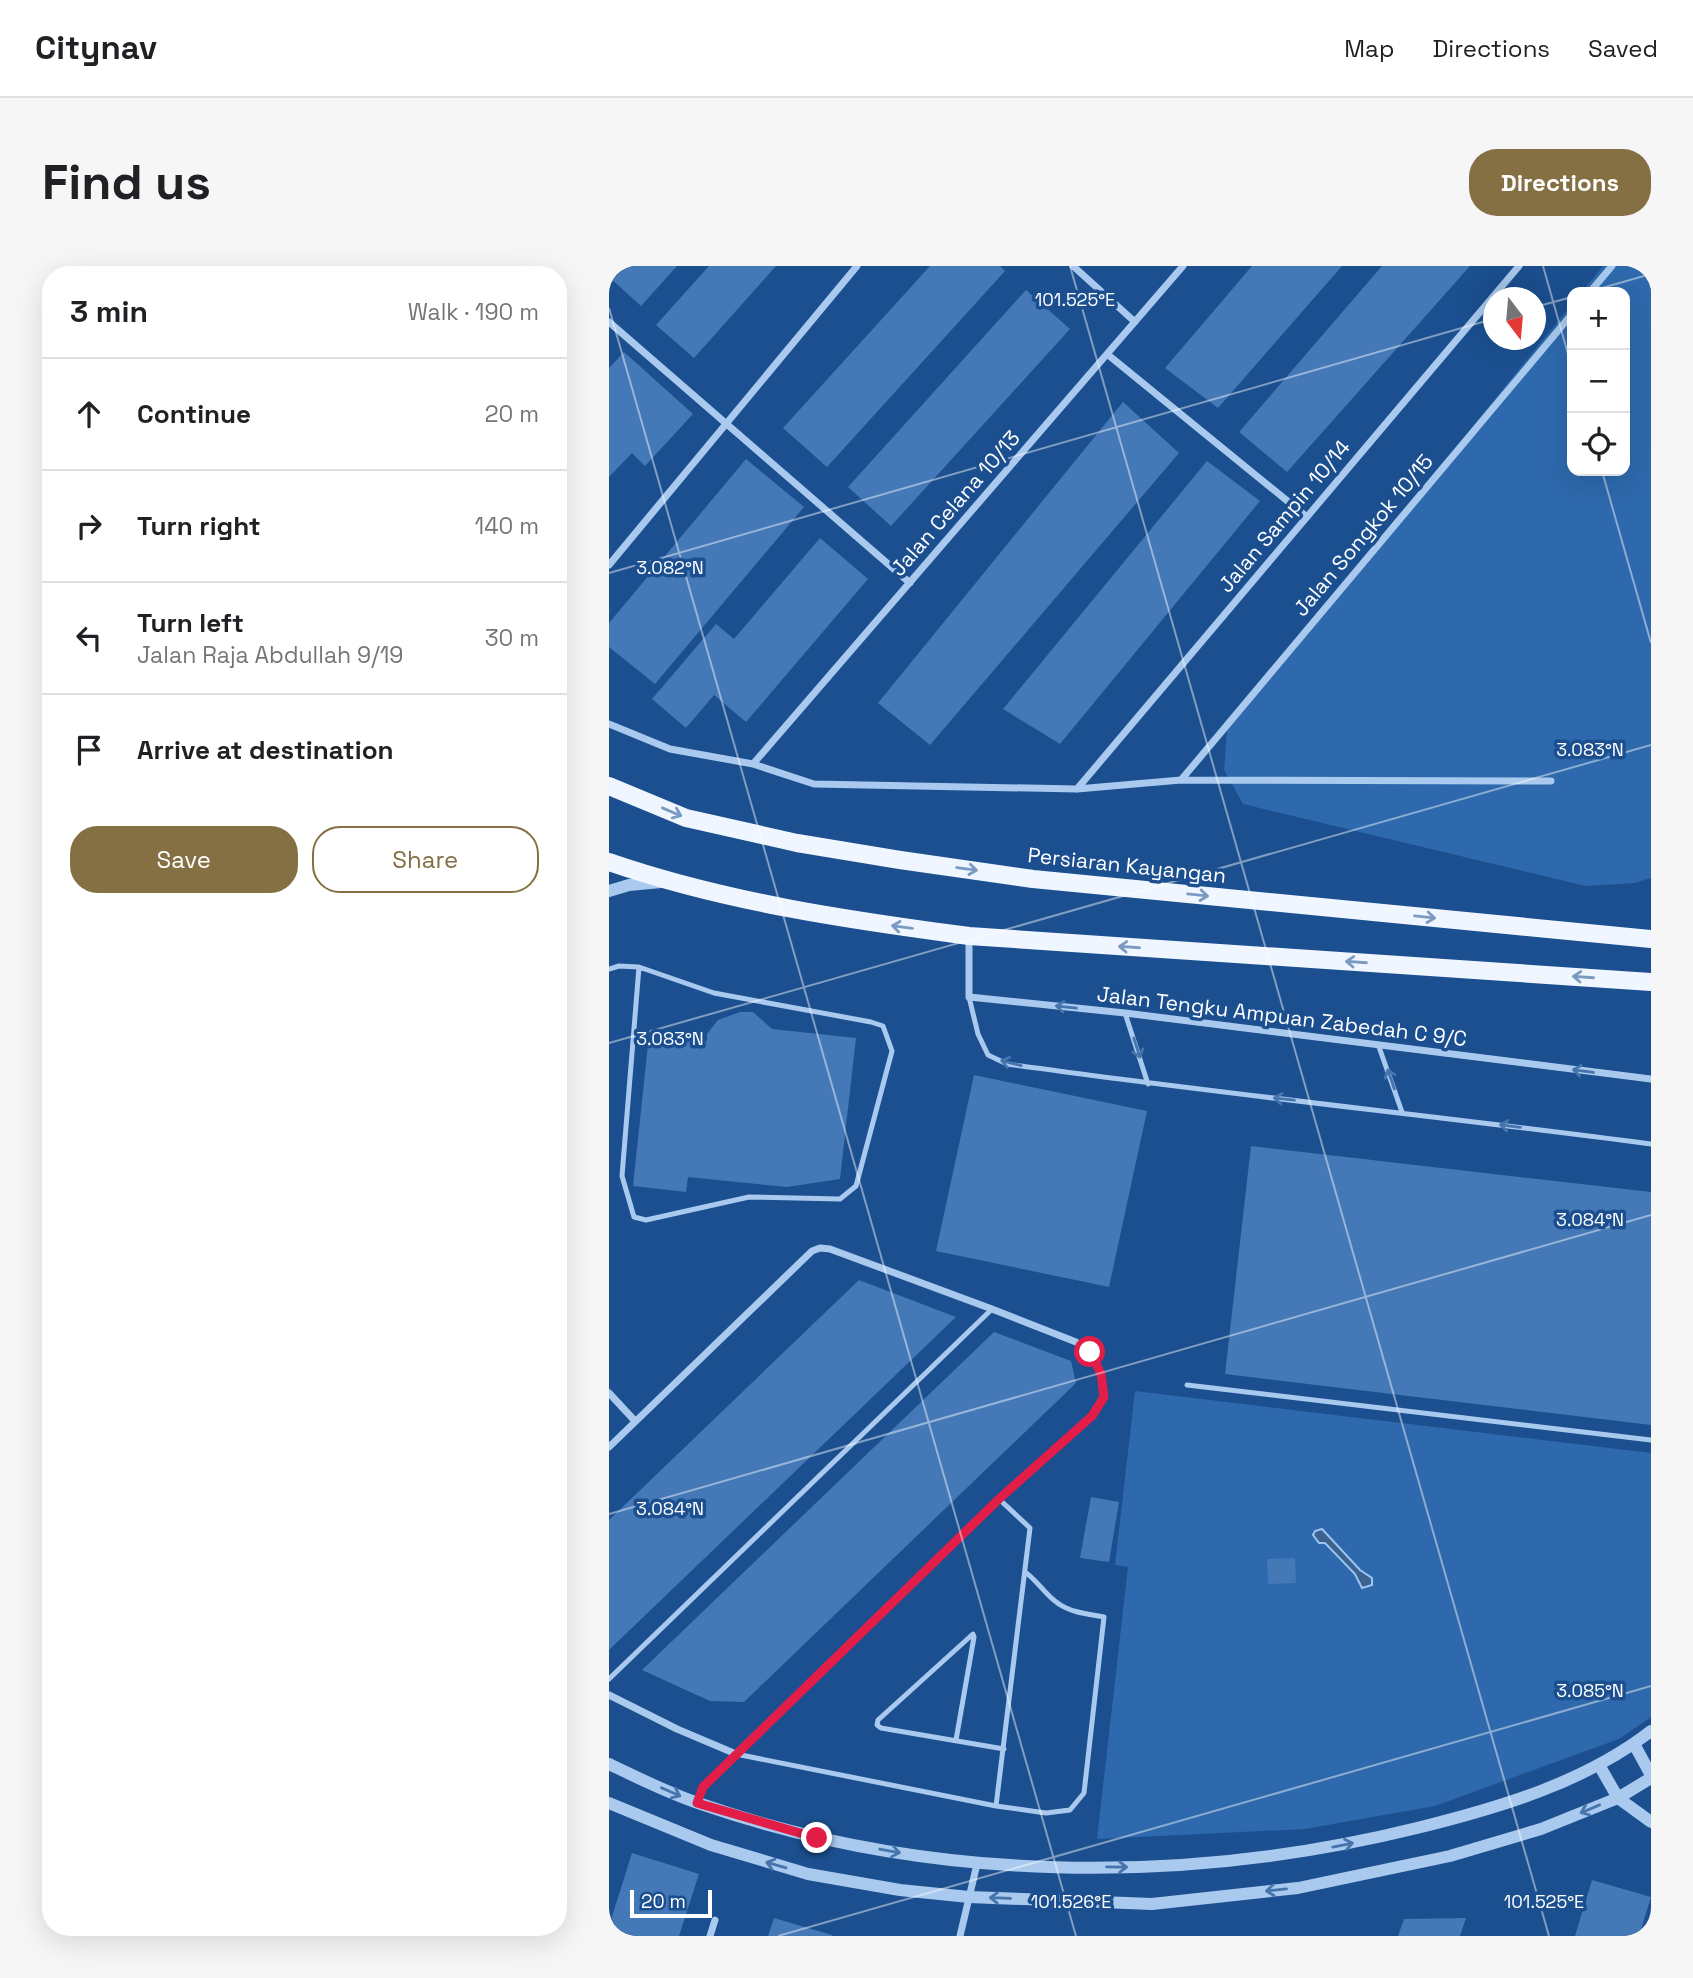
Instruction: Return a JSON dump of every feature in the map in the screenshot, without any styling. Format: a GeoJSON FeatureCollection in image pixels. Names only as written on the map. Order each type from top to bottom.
{"type":"FeatureCollection","features":[{"type":"Feature","properties":{"kind":"main road","name":"Persiaran Kayangan"},"geometry":{"type":"LineString","coordinates":[[609,786],[686,818],[797,843],[900,860],[1033,879],[1651,939]]}},
{"type":"Feature","properties":{"kind":"main road"},"geometry":{"type":"LineString","coordinates":[[609,862],[665,881],[770,904],[883,925],[969,936],[1651,982]]}},
{"type":"Feature","properties":{"kind":"main road"},"geometry":{"type":"LineString","coordinates":[[1603,934],[1651,926]]}},
{"type":"Feature","properties":{"kind":"main road"},"geometry":{"type":"LineString","coordinates":[[1625,980],[1651,992]]}},
{"type":"Feature","properties":{"kind":"street"},"geometry":{"type":"LineString","coordinates":[[609,565],[857,266]]}},
{"type":"Feature","properties":{"kind":"street"},"geometry":{"type":"LineString","coordinates":[[1073,266],[1135,321]]}},
{"type":"Feature","properties":{"kind":"street","name":"Jalan Celana 10/13"},"geometry":{"type":"LineString","coordinates":[[753,764],[1183,266]]}},
{"type":"Feature","properties":{"kind":"street","name":"Jalan Sampin 10/14"},"geometry":{"type":"LineString","coordinates":[[1077,789],[1519,266]]}},
{"type":"Feature","properties":{"kind":"street"},"geometry":{"type":"LineString","coordinates":[[1594,287],[1612,266]]}},
{"type":"Feature","properties":{"kind":"street","name":"Jalan Songkok 10/15"},"geometry":{"type":"LineString","coordinates":[[1181,780],[1567,320]]}},
{"type":"Feature","properties":{"kind":"street"},"geometry":{"type":"LineString","coordinates":[[609,322],[910,583]]}},
{"type":"Feature","properties":{"kind":"street"},"geometry":{"type":"LineString","coordinates":[[1107,354],[1307,517]]}},
{"type":"Feature","properties":{"kind":"street"},"geometry":{"type":"LineString","coordinates":[[609,724],[670,749],[753,764],[814,784],[1077,789],[1181,780],[1551,781]]}},
{"type":"Feature","properties":{"kind":"street"},"geometry":{"type":"LineString","coordinates":[[609,891],[629,885],[665,881]]}},
{"type":"Feature","properties":{"kind":"street"},"geometry":{"type":"LineString","coordinates":[[969,936],[969,997]]}},
{"type":"Feature","properties":{"kind":"street","name":"Jalan Tengku Ampuan Zabedah C 9/C"},"geometry":{"type":"LineString","coordinates":[[969,997],[1125,1013],[1651,1079]]}},
{"type":"Feature","properties":{"kind":"street"},"geometry":{"type":"LineString","coordinates":[[609,1447],[812,1251],[820,1248],[830,1249],[992,1308],[1076,1342],[1090,1352],[1101,1374],[1104,1397],[1092,1416],[999,1499],[736,1754],[703,1787],[697,1803]]}},
{"type":"Feature","properties":{"kind":"street"},"geometry":{"type":"LineString","coordinates":[[609,1393],[635,1420]]}},
{"type":"Feature","properties":{"kind":"street"},"geometry":{"type":"LineString","coordinates":[[609,1695],[677,1729],[736,1754]]}},
{"type":"Feature","properties":{"kind":"street"},"geometry":{"type":"LineString","coordinates":[[609,1764],[697,1803],[817,1838],[908,1855],[977,1864],[1154,1867],[1287,1855],[1367,1840],[1478,1812],[1546,1788],[1599,1765],[1651,1731]]}},
{"type":"Feature","properties":{"kind":"street"},"geometry":{"type":"LineString","coordinates":[[609,1803],[711,1845],[808,1874],[900,1890],[969,1897],[1152,1904],[1298,1888],[1377,1873],[1491,1845],[1541,1829],[1618,1798],[1651,1777],[1634,1744]]}},
{"type":"Feature","properties":{"kind":"street"},"geometry":{"type":"LineString","coordinates":[[1599,1765],[1618,1798],[1651,1822]]}},
{"type":"Feature","properties":{"kind":"street"},"geometry":{"type":"LineString","coordinates":[[960,1936],[977,1864]]}},
{"type":"Feature","properties":{"kind":"street"},"geometry":{"type":"LineString","coordinates":[[710,1936],[715,1920]]}},
{"type":"Feature","properties":{"kind":"lane"},"geometry":{"type":"LineString","coordinates":[[609,969],[619,966],[639,967],[714,993],[871,1021],[883,1027],[892,1051],[856,1186],[840,1199],[749,1197],[646,1220],[634,1217],[622,1176],[639,967]]}},
{"type":"Feature","properties":{"kind":"lane"},"geometry":{"type":"LineString","coordinates":[[969,997],[978,1034],[988,1055],[1007,1064],[1148,1084],[1651,1143]]}},
{"type":"Feature","properties":{"kind":"lane"},"geometry":{"type":"LineString","coordinates":[[1125,1013],[1148,1084]]}},
{"type":"Feature","properties":{"kind":"lane"},"geometry":{"type":"LineString","coordinates":[[1379,1046],[1402,1112]]}},
{"type":"Feature","properties":{"kind":"lane"},"geometry":{"type":"LineString","coordinates":[[609,1679],[992,1308]]}},
{"type":"Feature","properties":{"kind":"lane"},"geometry":{"type":"LineString","coordinates":[[1187,1385],[1651,1440]]}},
{"type":"Feature","properties":{"kind":"lane"},"geometry":{"type":"LineString","coordinates":[[996,1806],[1030,1528],[999,1499]]}},
{"type":"Feature","properties":{"kind":"lane"},"geometry":{"type":"LineString","coordinates":[[736,1754],[996,1806],[1046,1813],[1070,1810],[1084,1793],[1104,1617],[1075,1612],[1058,1604],[1025,1572]]}},
{"type":"Feature","properties":{"kind":"lane"},"geometry":{"type":"LineString","coordinates":[[956,1740],[973,1634],[878,1720],[877,1725],[881,1728],[1004,1749]]}},
{"type":"Feature","properties":{"kind":"shaded area"},"geometry":{"type":"Polygon","coordinates":[[[1603,266],[1651,266],[1651,878],[1635,883],[1586,886],[1243,804],[1224,770],[1227,729],[1535,350],[1546,350],[1546,336],[1567,310],[1567,476],[1630,476],[1630,287],[1586,287],[1603,266]]]}},
{"type":"Feature","properties":{"kind":"shaded area"},"geometry":{"type":"Polygon","coordinates":[[[1135,1391],[1651,1453],[1651,1717],[1619,1739],[1435,1806],[1305,1829],[1097,1839],[1128,1567],[1115,1565],[1135,1391]]]}},
{"type":"Feature","properties":{"kind":"shaded area"},"geometry":{"type":"Polygon","coordinates":[[[1322,1529],[1360,1570],[1372,1578],[1372,1585],[1362,1588],[1355,1574],[1325,1543],[1319,1543],[1313,1535],[1315,1531],[1322,1529]]]}},
{"type":"Feature","properties":{"kind":"building"},"geometry":{"type":"Polygon","coordinates":[[[609,266],[677,266],[641,306],[609,277],[609,266]]]}},
{"type":"Feature","properties":{"kind":"building"},"geometry":{"type":"Polygon","coordinates":[[[709,266],[776,266],[694,358],[656,325],[709,266]]]}},
{"type":"Feature","properties":{"kind":"building"},"geometry":{"type":"Polygon","coordinates":[[[930,266],[1000,266],[1005,271],[827,467],[783,428],[930,266]]]}},
{"type":"Feature","properties":{"kind":"building"},"geometry":{"type":"Polygon","coordinates":[[[1252,266],[1342,266],[1218,408],[1165,368],[1252,266]]]}},
{"type":"Feature","properties":{"kind":"building"},"geometry":{"type":"Polygon","coordinates":[[[1382,266],[1470,266],[1287,472],[1239,432],[1382,266]]]}},
{"type":"Feature","properties":{"kind":"building"},"geometry":{"type":"Polygon","coordinates":[[[1026,290],[1070,329],[891,526],[848,487],[1026,290]]]}},
{"type":"Feature","properties":{"kind":"building"},"geometry":{"type":"Polygon","coordinates":[[[624,352],[693,414],[645,466],[632,453],[609,477],[609,368],[624,352]]]}},
{"type":"Feature","properties":{"kind":"building"},"geometry":{"type":"Polygon","coordinates":[[[1123,402],[1179,453],[930,745],[878,703],[1123,402]]]}},
{"type":"Feature","properties":{"kind":"building"},"geometry":{"type":"Polygon","coordinates":[[[746,459],[804,507],[655,684],[609,647],[609,623],[746,459]]]}},
{"type":"Feature","properties":{"kind":"building"},"geometry":{"type":"Polygon","coordinates":[[[1207,461],[1260,501],[1060,744],[1003,709],[1207,461]]]}},
{"type":"Feature","properties":{"kind":"building"},"geometry":{"type":"Polygon","coordinates":[[[820,538],[868,579],[746,722],[714,695],[686,728],[652,699],[716,624],[734,639],[820,538]]]}},
{"type":"Feature","properties":{"kind":"building"},"geometry":{"type":"Polygon","coordinates":[[[740,1012],[753,1012],[772,1029],[856,1038],[840,1179],[787,1187],[688,1177],[686,1192],[633,1186],[649,1035],[707,1041],[707,1034],[718,1020],[740,1012]]]}},
{"type":"Feature","properties":{"kind":"building"},"geometry":{"type":"Polygon","coordinates":[[[974,1075],[1147,1111],[1109,1287],[936,1251],[974,1075]]]}},
{"type":"Feature","properties":{"kind":"building"},"geometry":{"type":"Polygon","coordinates":[[[1251,1146],[1651,1192],[1651,1425],[1225,1374],[1251,1146]]]}},
{"type":"Feature","properties":{"kind":"building"},"geometry":{"type":"Polygon","coordinates":[[[859,1280],[956,1317],[609,1650],[609,1520],[859,1280]]]}},
{"type":"Feature","properties":{"kind":"building"},"geometry":{"type":"Polygon","coordinates":[[[994,1332],[1071,1361],[1076,1383],[744,1702],[710,1701],[642,1670],[994,1332]]]}},
{"type":"Feature","properties":{"kind":"building"},"geometry":{"type":"Polygon","coordinates":[[[1091,1497],[1119,1502],[1109,1562],[1080,1558],[1091,1497]]]}},
{"type":"Feature","properties":{"kind":"building"},"geometry":{"type":"Polygon","coordinates":[[[1295,1558],[1296,1583],[1268,1584],[1267,1559],[1295,1558]]]}},
{"type":"Feature","properties":{"kind":"building"},"geometry":{"type":"Polygon","coordinates":[[[632,1853],[699,1874],[679,1936],[609,1936],[609,1926],[632,1853]]]}},
{"type":"Feature","properties":{"kind":"building"},"geometry":{"type":"Polygon","coordinates":[[[1592,1880],[1651,1897],[1639,1936],[1575,1936],[1592,1880]]]}},
{"type":"Feature","properties":{"kind":"building"},"geometry":{"type":"Polygon","coordinates":[[[774,1918],[832,1935],[832,1936],[768,1936],[774,1918]]]}},
{"type":"Feature","properties":{"kind":"building"},"geometry":{"type":"Polygon","coordinates":[[[1466,1918],[1460,1936],[1398,1936],[1404,1919],[1466,1918]]]}},
{"type":"Feature","properties":{"kind":"route"},"geometry":{"type":"LineString","coordinates":[[817,1838],[697,1803],[703,1787],[736,1754],[999,1499],[1092,1416],[1104,1397],[1101,1374],[1090,1352]]}}]}
